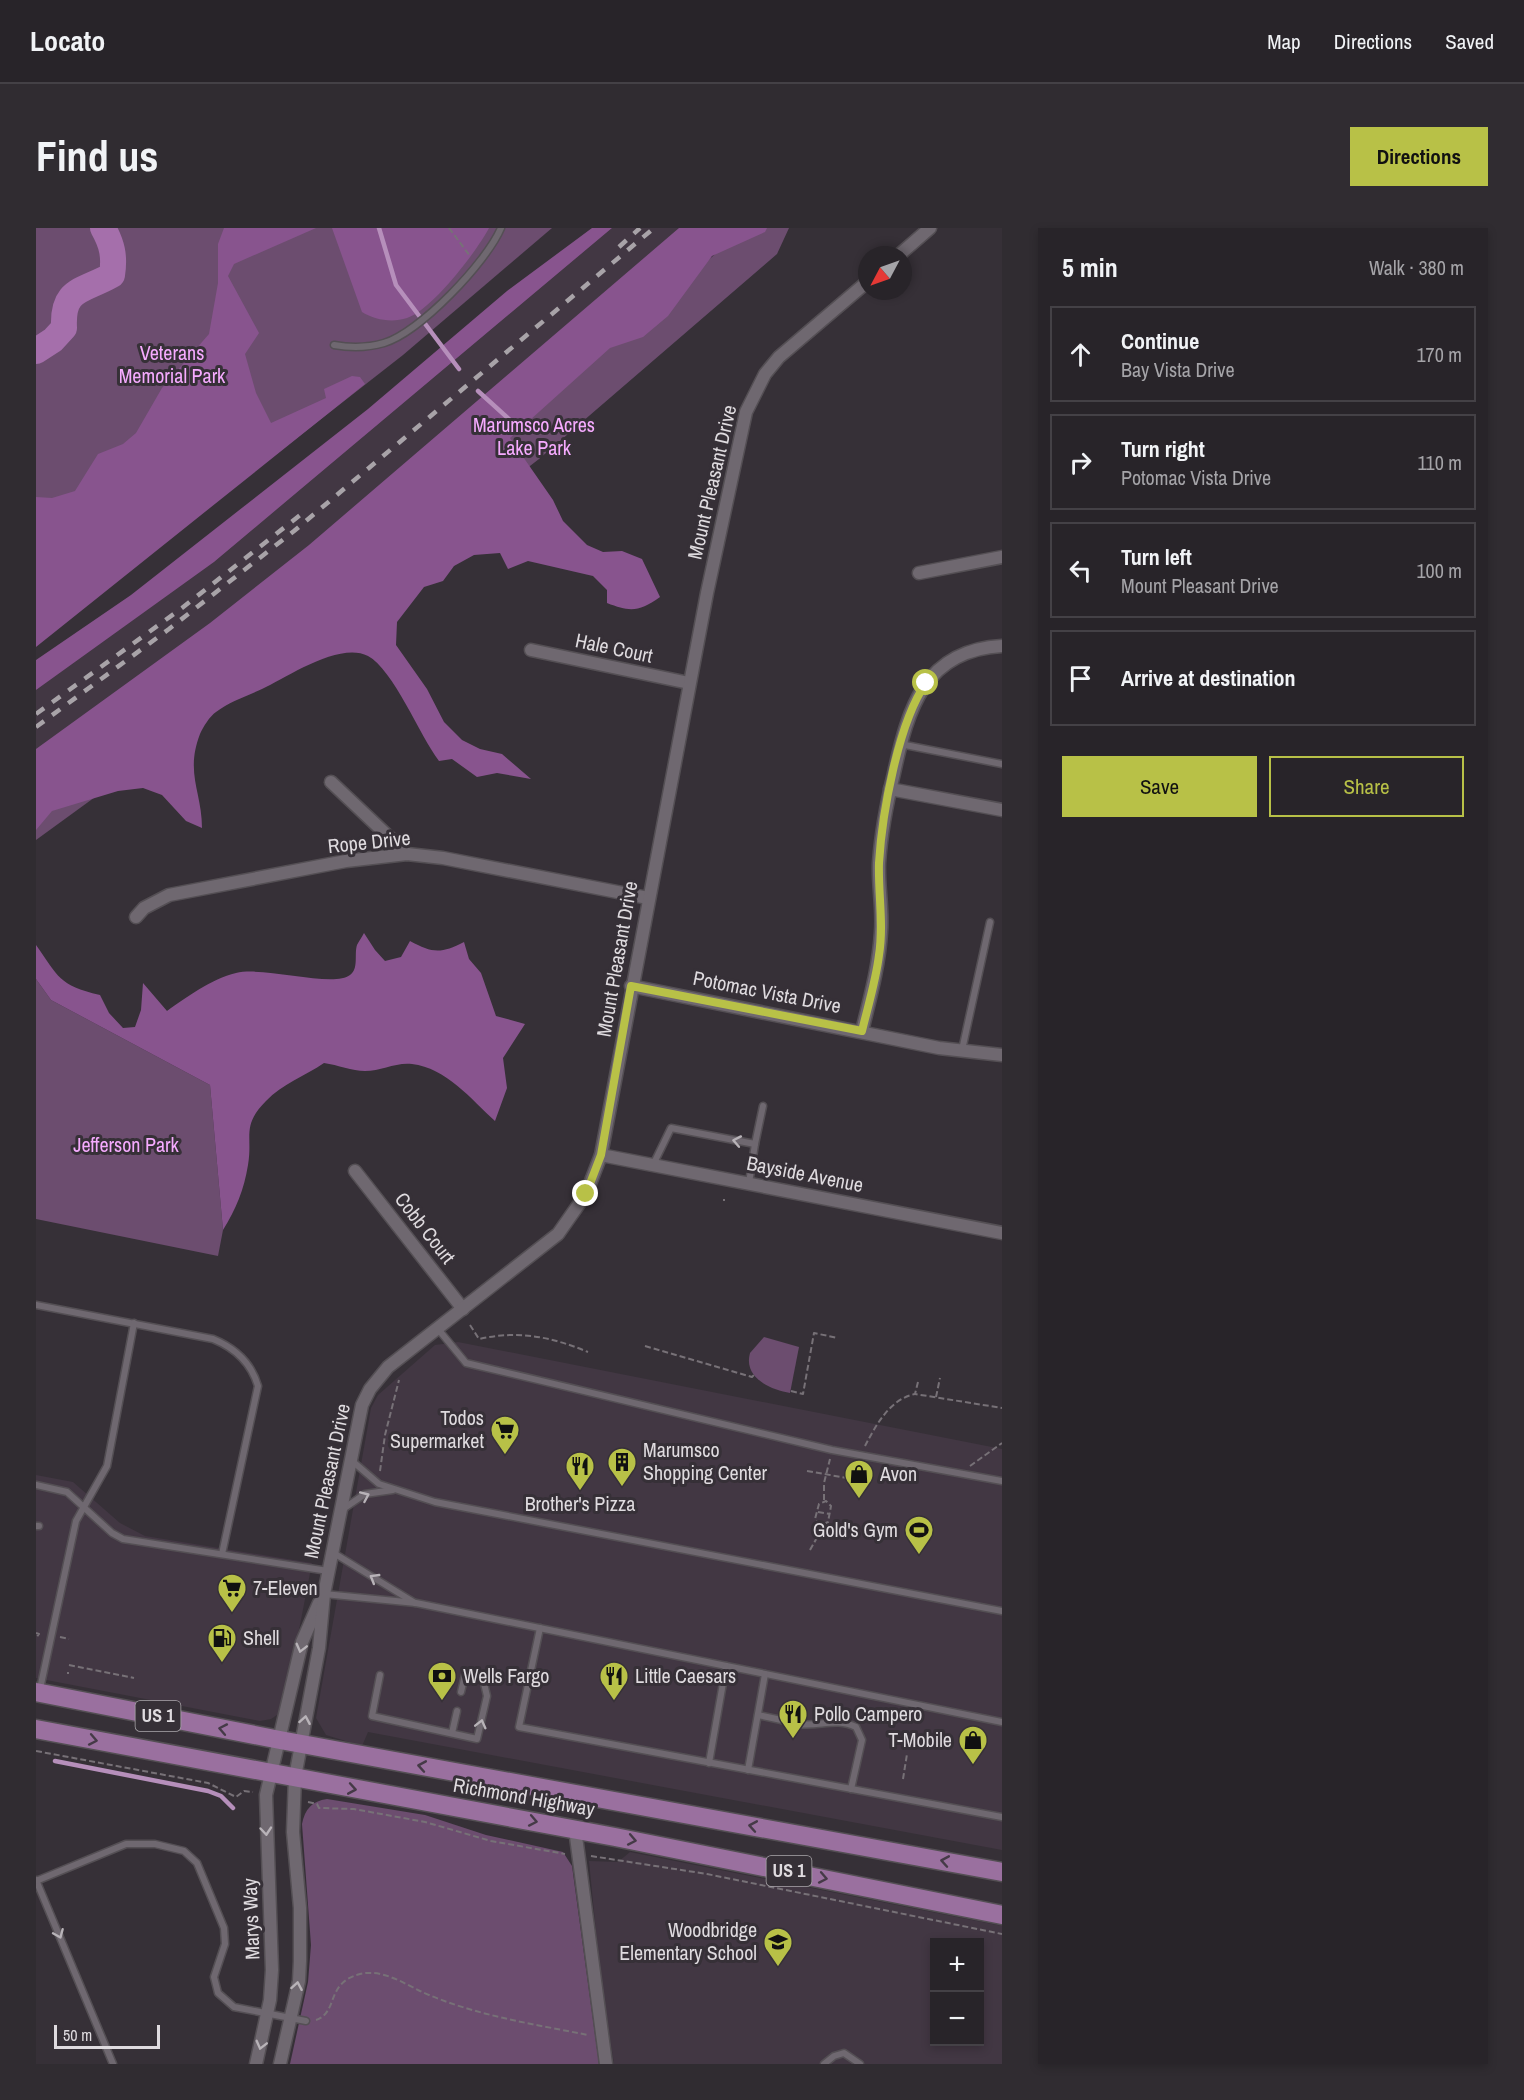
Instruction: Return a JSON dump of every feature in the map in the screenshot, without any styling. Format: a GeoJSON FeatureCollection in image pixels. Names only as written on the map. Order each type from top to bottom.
{"type":"FeatureCollection","features":[{"type":"Feature","properties":{"kind":"main road","name":"Richmond Highway"},"geometry":{"type":"LineString","coordinates":[[37,1693],[301,1744],[1002,1872]]}},
{"type":"Feature","properties":{"kind":"main road","name":"Richmond Highway"},"geometry":{"type":"LineString","coordinates":[[36,1729],[575,1829],[1002,1915]]}},
{"type":"Feature","properties":{"kind":"street"},"geometry":{"type":"LineString","coordinates":[[909,246],[930,228]]}},
{"type":"Feature","properties":{"kind":"street","name":"Mount Pleasant Drive"},"geometry":{"type":"LineString","coordinates":[[295,1777],[319,1648],[328,1570],[357,1422],[370,1389],[388,1367],[558,1234],[586,1194],[601,1155],[689,683],[743,424],[754,392],[779,357],[858,290]]}},
{"type":"Feature","properties":{"kind":"street"},"geometry":{"type":"LineString","coordinates":[[920,573],[1002,557]]}},
{"type":"Feature","properties":{"kind":"street"},"geometry":{"type":"LineString","coordinates":[[862,1031],[879,956],[882,929],[879,863],[890,789],[900,744],[915,699],[939,670],[974,651],[1002,646]]}},
{"type":"Feature","properties":{"kind":"street","name":"Hale Court"},"geometry":{"type":"LineString","coordinates":[[531,650],[689,683]]}},
{"type":"Feature","properties":{"kind":"street"},"geometry":{"type":"LineString","coordinates":[[331,782],[407,855]]}},
{"type":"Feature","properties":{"kind":"street"},"geometry":{"type":"LineString","coordinates":[[890,789],[1002,810]]}},
{"type":"Feature","properties":{"kind":"street","name":"Rope Drive"},"geometry":{"type":"LineString","coordinates":[[136,917],[144,908],[169,895],[346,861],[407,855],[443,858],[648,898]]}},
{"type":"Feature","properties":{"kind":"street","name":"Potomac Vista Drive"},"geometry":{"type":"LineString","coordinates":[[631,986],[962,1051],[1002,1055]]}},
{"type":"Feature","properties":{"kind":"street","name":"Bayside Avenue"},"geometry":{"type":"LineString","coordinates":[[601,1155],[1002,1233]]}},
{"type":"Feature","properties":{"kind":"street","name":"Cobb Court"},"geometry":{"type":"LineString","coordinates":[[356,1171],[463,1310]]}},
{"type":"Feature","properties":{"kind":"street","name":"Mount Pleasant Drive"},"geometry":{"type":"LineString","coordinates":[[271,1773],[302,1642],[324,1594]]}},
{"type":"Feature","properties":{"kind":"street","name":"Marys Way"},"geometry":{"type":"LineString","coordinates":[[255,2064],[268,2013],[272,1970],[272,1917],[265,1816],[271,1773]]}},
{"type":"Feature","properties":{"kind":"street"},"geometry":{"type":"LineString","coordinates":[[280,2064],[291,2018],[300,1961],[300,1908],[292,1832],[295,1777]]}},
{"type":"Feature","properties":{"kind":"street"},"geometry":{"type":"LineString","coordinates":[[575,1829],[576,1855],[606,2064]]}},
{"type":"Feature","properties":{"kind":"lane"},"geometry":{"type":"LineString","coordinates":[[334,345],[367,346],[402,335],[422,320],[476,266],[501,228]]}},
{"type":"Feature","properties":{"kind":"lane"},"geometry":{"type":"LineString","coordinates":[[900,744],[1002,764]]}},
{"type":"Feature","properties":{"kind":"lane"},"geometry":{"type":"LineString","coordinates":[[962,1051],[990,922]]}},
{"type":"Feature","properties":{"kind":"lane"},"geometry":{"type":"LineString","coordinates":[[749,1183],[763,1106]]}},
{"type":"Feature","properties":{"kind":"lane"},"geometry":{"type":"LineString","coordinates":[[653,1165],[671,1128],[755,1144]]}},
{"type":"Feature","properties":{"kind":"lane"},"geometry":{"type":"LineString","coordinates":[[36,1305],[213,1339],[225,1344],[241,1356],[258,1386],[222,1554]]}},
{"type":"Feature","properties":{"kind":"lane"},"geometry":{"type":"LineString","coordinates":[[37,1693],[73,1533],[83,1505],[107,1466],[134,1323]]}},
{"type":"Feature","properties":{"kind":"lane"},"geometry":{"type":"LineString","coordinates":[[438,1329],[466,1363],[832,1450],[1002,1480]]}},
{"type":"Feature","properties":{"kind":"lane"},"geometry":{"type":"LineString","coordinates":[[351,1460],[370,1477],[394,1490],[435,1502],[1002,1611]]}},
{"type":"Feature","properties":{"kind":"lane"},"geometry":{"type":"LineString","coordinates":[[36,1485],[67,1492],[118,1538],[328,1570]]}},
{"type":"Feature","properties":{"kind":"lane"},"geometry":{"type":"LineString","coordinates":[[340,1511],[365,1494],[394,1490]]}},
{"type":"Feature","properties":{"kind":"lane"},"geometry":{"type":"LineString","coordinates":[[332,1552],[416,1603]]}},
{"type":"Feature","properties":{"kind":"lane"},"geometry":{"type":"LineString","coordinates":[[324,1594],[416,1603],[1002,1722]]}},
{"type":"Feature","properties":{"kind":"lane"},"geometry":{"type":"LineString","coordinates":[[540,1628],[519,1727],[1002,1817]]}},
{"type":"Feature","properties":{"kind":"lane"},"geometry":{"type":"LineString","coordinates":[[709,1762],[726,1666]]}},
{"type":"Feature","properties":{"kind":"lane"},"geometry":{"type":"LineString","coordinates":[[748,1770],[765,1674]]}},
{"type":"Feature","properties":{"kind":"lane"},"geometry":{"type":"LineString","coordinates":[[380,1675],[372,1716],[477,1738],[487,1696],[483,1679]]}},
{"type":"Feature","properties":{"kind":"lane"},"geometry":{"type":"LineString","coordinates":[[461,1692],[465,1675]]}},
{"type":"Feature","properties":{"kind":"lane"},"geometry":{"type":"LineString","coordinates":[[452,1733],[457,1711]]}},
{"type":"Feature","properties":{"kind":"lane"},"geometry":{"type":"LineString","coordinates":[[758,1715],[786,1721]]}},
{"type":"Feature","properties":{"kind":"lane"},"geometry":{"type":"LineString","coordinates":[[799,1724],[814,1726],[835,1721],[856,1727],[862,1740],[851,1789]]}},
{"type":"Feature","properties":{"kind":"lane"},"geometry":{"type":"LineString","coordinates":[[113,2064],[36,1880],[126,1844],[155,1844],[184,1851],[197,1863],[224,1928],[225,1944],[214,1977],[224,2000],[234,2007],[306,2021]]}},
{"type":"Feature","properties":{"kind":"lane"},"geometry":{"type":"LineString","coordinates":[[824,2064],[834,2056],[844,2053],[860,2064]]}},
{"type":"Feature","properties":{"kind":"path"},"geometry":{"type":"LineString","coordinates":[[448,228],[476,266]]}},
{"type":"Feature","properties":{"kind":"path"},"geometry":{"type":"LineString","coordinates":[[470,1325],[479,1339],[503,1335],[536,1335],[588,1352]]}},
{"type":"Feature","properties":{"kind":"path"},"geometry":{"type":"LineString","coordinates":[[791,1391],[803,1394],[814,1333],[838,1338]]}},
{"type":"Feature","properties":{"kind":"path"},"geometry":{"type":"LineString","coordinates":[[645,1346],[752,1377],[755,1374]]}},
{"type":"Feature","properties":{"kind":"path"},"geometry":{"type":"LineString","coordinates":[[936,1397],[940,1378]]}},
{"type":"Feature","properties":{"kind":"path"},"geometry":{"type":"LineString","coordinates":[[381,1474],[385,1435],[399,1380]]}},
{"type":"Feature","properties":{"kind":"path"},"geometry":{"type":"LineString","coordinates":[[915,1394],[918,1382]]}},
{"type":"Feature","properties":{"kind":"path"},"geometry":{"type":"LineString","coordinates":[[860,1455],[880,1419],[903,1398],[915,1394],[1002,1407]]}},
{"type":"Feature","properties":{"kind":"path"},"geometry":{"type":"LineString","coordinates":[[963,1474],[975,1462],[1002,1443]]}},
{"type":"Feature","properties":{"kind":"path"},"geometry":{"type":"LineString","coordinates":[[820,1526],[815,1522],[819,1504],[824,1500],[826,1474],[832,1450]]}},
{"type":"Feature","properties":{"kind":"path"},"geometry":{"type":"LineString","coordinates":[[807,1471],[847,1479]]}},
{"type":"Feature","properties":{"kind":"path"},"geometry":{"type":"LineString","coordinates":[[820,1526],[827,1524],[830,1514],[830,1504],[824,1500]]}},
{"type":"Feature","properties":{"kind":"path"},"geometry":{"type":"LineString","coordinates":[[817,1512],[830,1514]]}},
{"type":"Feature","properties":{"kind":"path"},"geometry":{"type":"LineString","coordinates":[[810,1550],[819,1534],[820,1526]]}},
{"type":"Feature","properties":{"kind":"path"},"geometry":{"type":"LineString","coordinates":[[36,1633],[39,1634],[36,1638]]}},
{"type":"Feature","properties":{"kind":"path"},"geometry":{"type":"LineString","coordinates":[[69,1665],[134,1678]]}},
{"type":"Feature","properties":{"kind":"path"},"geometry":{"type":"LineString","coordinates":[[36,1751],[208,1783],[237,1797],[244,1791]]}},
{"type":"Feature","properties":{"kind":"path"},"geometry":{"type":"LineString","coordinates":[[903,1779],[908,1754]]}},
{"type":"Feature","properties":{"kind":"path"},"geometry":{"type":"LineString","coordinates":[[317,1804],[319,1808],[354,1809],[425,1822],[491,1841],[555,1854],[621,1859],[707,1874],[1002,1934]]}},
{"type":"Feature","properties":{"kind":"path"},"geometry":{"type":"LineString","coordinates":[[306,2021],[318,2019],[326,2014],[336,1988],[344,1981],[359,1974],[375,1973],[447,2002],[532,2024],[603,2037]]}},
{"type":"Feature","properties":{"kind":"shaded area"},"geometry":{"type":"Polygon","coordinates":[[[224,228],[316,228],[234,264],[228,276],[259,333],[245,354],[256,393],[271,423],[326,398],[324,389],[352,376],[360,377],[365,384],[36,647],[36,497],[52,498],[75,491],[98,454],[123,444],[136,433],[162,388],[209,334],[218,283],[218,244],[224,228]]]}},
{"type":"Feature","properties":{"kind":"shaded area"},"geometry":{"type":"Polygon","coordinates":[[[332,228],[489,228],[475,251],[453,279],[429,304],[407,318],[390,320],[378,319],[362,312],[332,228]]]}},
{"type":"Feature","properties":{"kind":"shaded area"},"geometry":{"type":"Polygon","coordinates":[[[592,228],[612,228],[214,562],[36,690],[36,660],[131,595],[368,409],[507,291],[592,228]]]}},
{"type":"Feature","properties":{"kind":"shaded area"},"geometry":{"type":"Polygon","coordinates":[[[612,228],[707,228],[36,764],[36,690],[214,562],[612,228]]]}},
{"type":"Feature","properties":{"kind":"shaded area"},"geometry":{"type":"Polygon","coordinates":[[[679,228],[767,228],[765,232],[712,256],[668,316],[643,337],[610,348],[510,438],[553,500],[563,521],[587,545],[603,552],[622,551],[642,559],[660,597],[640,608],[622,608],[607,603],[607,590],[593,576],[528,561],[508,569],[500,553],[474,555],[454,566],[443,581],[424,587],[397,622],[396,645],[427,689],[444,722],[462,740],[480,749],[502,754],[531,779],[497,773],[477,777],[452,759],[439,761],[387,674],[368,656],[343,653],[299,669],[227,705],[209,719],[200,734],[194,760],[202,828],[186,821],[162,795],[143,788],[118,791],[52,811],[36,830],[36,749],[210,623],[309,545],[679,228]]]}},
{"type":"Feature","properties":{"kind":"shaded area"},"geometry":{"type":"Polygon","coordinates":[[[364,933],[385,961],[401,957],[410,941],[431,950],[449,949],[464,942],[469,959],[481,973],[496,1016],[525,1024],[503,1058],[507,1088],[495,1121],[447,1078],[424,1067],[406,1064],[365,1071],[324,1063],[279,1090],[253,1117],[248,1165],[242,1191],[223,1230],[210,1085],[51,1000],[36,979],[36,945],[55,972],[67,983],[100,995],[109,1013],[123,1028],[135,1027],[141,1010],[143,983],[167,1011],[208,984],[236,973],[264,972],[314,978],[341,978],[353,972],[357,945],[364,933]]]}},
{"type":"Feature","properties":{"kind":"shaded area"},"geometry":{"type":"Polygon","coordinates":[[[458,1342],[1002,1449],[1002,1850],[368,1732],[362,1746],[326,1735],[316,1718],[371,1408],[378,1395],[435,1345],[458,1342]]]}},
{"type":"Feature","properties":{"kind":"shaded area"},"geometry":{"type":"Polygon","coordinates":[[[36,1475],[73,1482],[120,1523],[145,1536],[312,1563],[286,1697],[280,1713],[271,1719],[260,1721],[36,1678],[36,1475]]]}},
{"type":"Feature","properties":{"kind":"shaded area"},"geometry":{"type":"Polygon","coordinates":[[[630,1852],[1002,1926],[1002,2064],[614,2064],[600,1973],[589,1861],[618,1862],[630,1852]]]}},
{"type":"Feature","properties":{"kind":"green space","name":"Veterans Memorial Park"},"geometry":{"type":"Polygon","coordinates":[[[36,228],[552,228],[403,355],[170,537],[36,635],[36,228]]]}},
{"type":"Feature","properties":{"kind":"green space","name":"Marumsco Acres Lake Park"},"geometry":{"type":"Polygon","coordinates":[[[746,228],[789,228],[777,254],[539,459],[212,712],[36,840],[36,800],[508,430],[746,228]]]}},
{"type":"Feature","properties":{"kind":"green space","name":"Jefferson Park"},"geometry":{"type":"Polygon","coordinates":[[[36,979],[51,1000],[210,1085],[223,1230],[218,1256],[36,1219],[36,979]]]}},
{"type":"Feature","properties":{"kind":"green space"},"geometry":{"type":"Polygon","coordinates":[[[764,1337],[799,1347],[790,1393],[767,1386],[755,1376],[751,1369],[750,1353],[764,1337]]]}},
{"type":"Feature","properties":{"kind":"green space"},"geometry":{"type":"Polygon","coordinates":[[[327,1799],[425,1815],[486,1835],[563,1852],[572,1866],[599,2064],[290,2064],[308,1982],[311,1945],[302,1824],[310,1807],[327,1799]]]}},
{"type":"Feature","properties":{"kind":"waterway"},"geometry":{"type":"LineString","coordinates":[[36,351],[53,340],[64,328],[64,315],[70,298],[112,275],[112,250],[103,228]]}},
{"type":"Feature","properties":{"kind":"waterway"},"geometry":{"type":"LineString","coordinates":[[379,228],[396,285],[459,369]]}},
{"type":"Feature","properties":{"kind":"waterway"},"geometry":{"type":"LineString","coordinates":[[478,391],[521,430]]}},
{"type":"Feature","properties":{"kind":"waterway"},"geometry":{"type":"LineString","coordinates":[[55,1761],[208,1791],[221,1796],[233,1808]]}},
{"type":"Feature","properties":{"kind":"railway"},"geometry":{"type":"LineString","coordinates":[[619,247],[640,228]]}},
{"type":"Feature","properties":{"kind":"railway"},"geometry":{"type":"LineString","coordinates":[[36,727],[169,629],[294,531],[654,228]]}},
{"type":"Feature","properties":{"kind":"railway"},"geometry":{"type":"LineString","coordinates":[[36,714],[182,608],[304,512]]}},
{"type":"Feature","properties":{"kind":"place","name":"Todos Supermarket"},"geometry":{"type":"Point","coordinates":[505,1456]}},
{"type":"Feature","properties":{"kind":"place","name":"Marumsco Shopping Center"},"geometry":{"type":"Point","coordinates":[622,1488]}},
{"type":"Feature","properties":{"kind":"place","name":"Brother's Pizza"},"geometry":{"type":"Point","coordinates":[580,1492]}},
{"type":"Feature","properties":{"kind":"place","name":"Avon"},"geometry":{"type":"Point","coordinates":[859,1500]}},
{"type":"Feature","properties":{"kind":"place","name":"Gold's Gym"},"geometry":{"type":"Point","coordinates":[919,1556]}},
{"type":"Feature","properties":{"kind":"place","name":"7-Eleven"},"geometry":{"type":"Point","coordinates":[232,1614]}},
{"type":"Feature","properties":{"kind":"place","name":"Shell"},"geometry":{"type":"Point","coordinates":[222,1664]}},
{"type":"Feature","properties":{"kind":"place","name":"Wells Fargo"},"geometry":{"type":"Point","coordinates":[442,1702]}},
{"type":"Feature","properties":{"kind":"place","name":"Little Caesars"},"geometry":{"type":"Point","coordinates":[614,1702]}},
{"type":"Feature","properties":{"kind":"place","name":"Pollo Campero"},"geometry":{"type":"Point","coordinates":[793,1740]}},
{"type":"Feature","properties":{"kind":"place","name":"T-Mobile"},"geometry":{"type":"Point","coordinates":[973,1766]}},
{"type":"Feature","properties":{"kind":"place","name":"Woodbridge Elementary School"},"geometry":{"type":"Point","coordinates":[778,1968]}},
{"type":"Feature","properties":{"kind":"route"},"geometry":{"type":"LineString","coordinates":[[586,1194],[601,1155],[631,986],[862,1031],[879,956],[882,929],[879,863],[890,789],[907,717],[926,683]]}}]}
